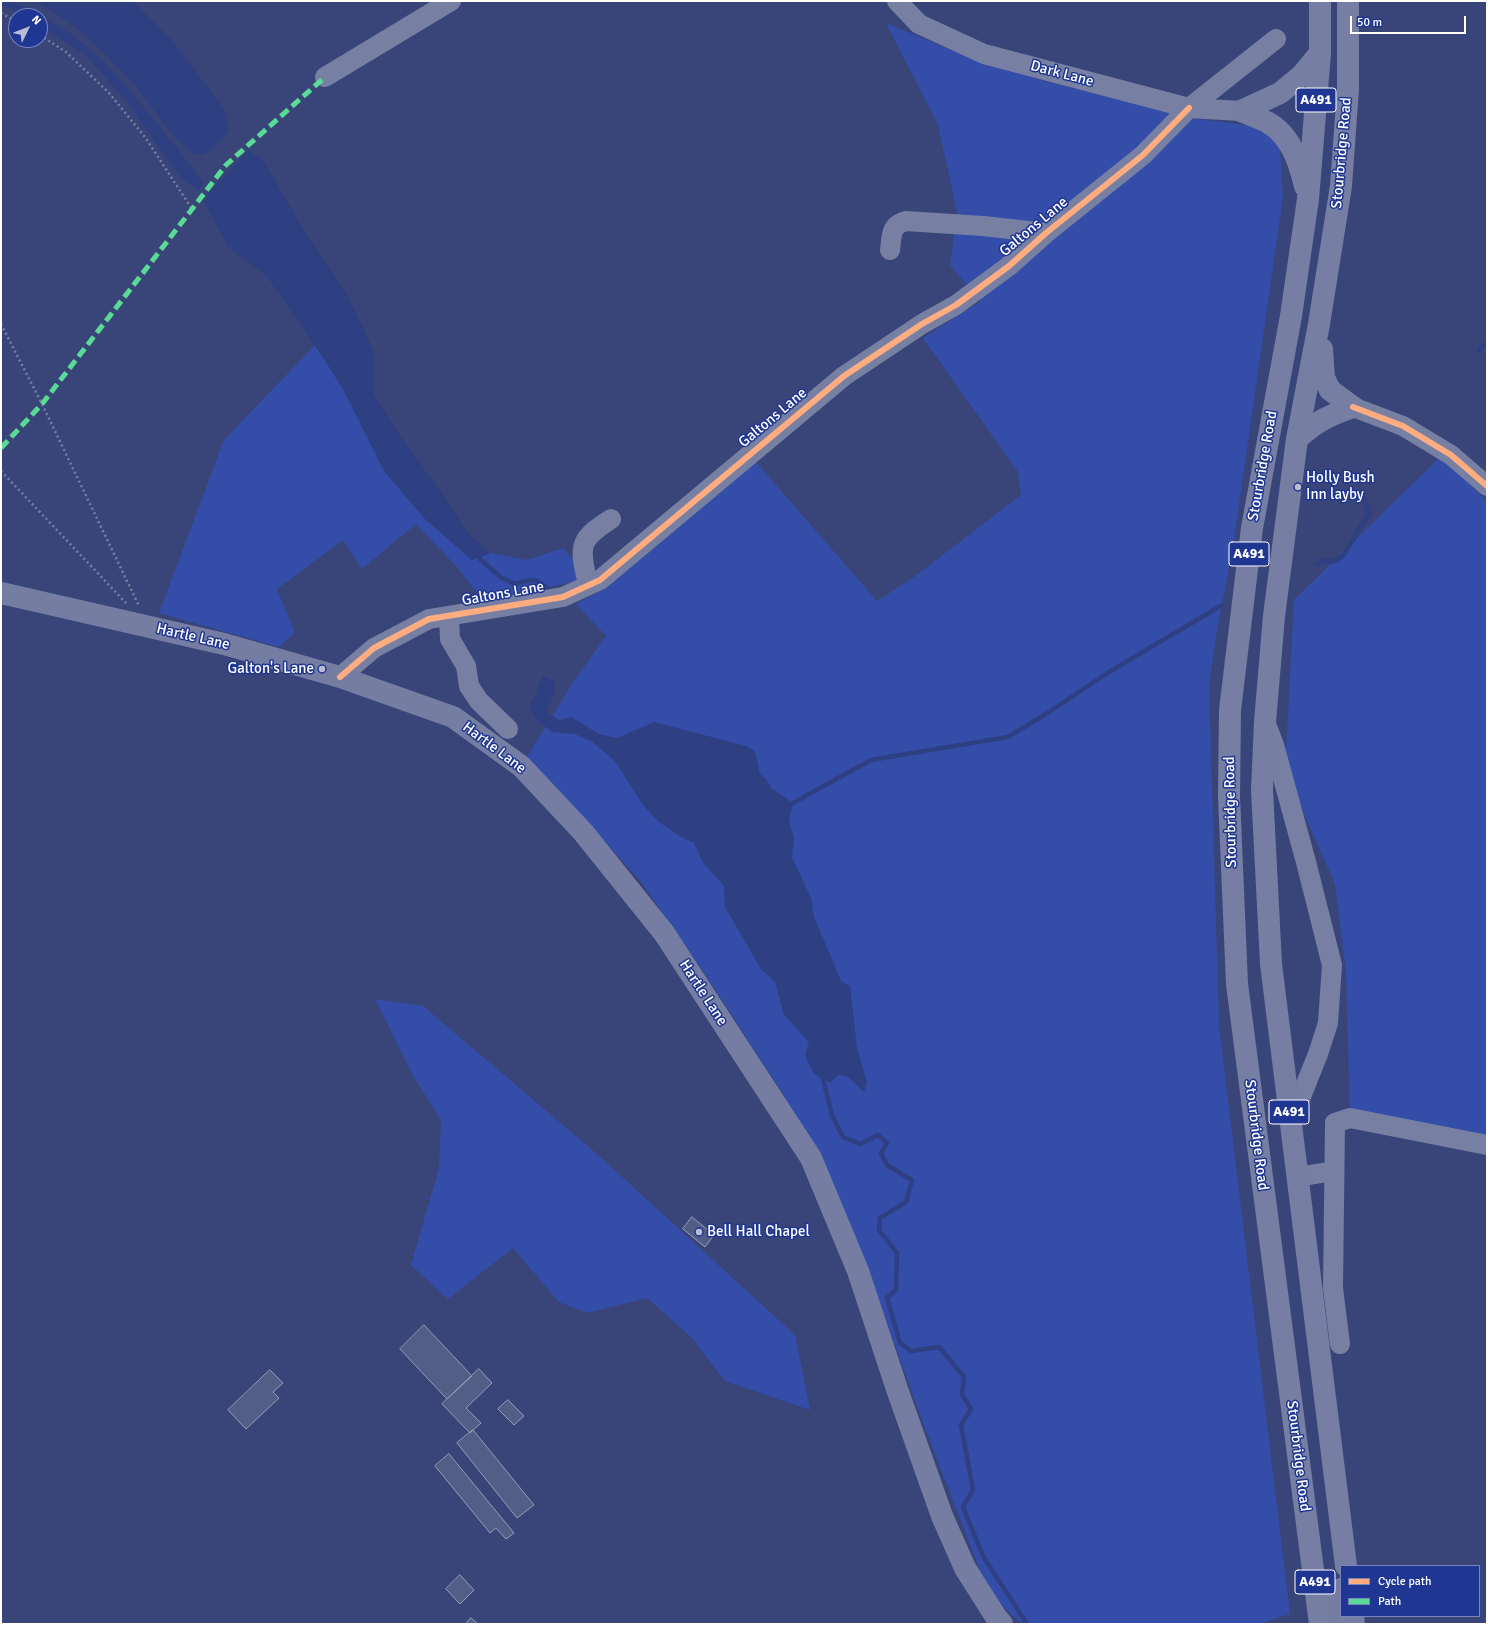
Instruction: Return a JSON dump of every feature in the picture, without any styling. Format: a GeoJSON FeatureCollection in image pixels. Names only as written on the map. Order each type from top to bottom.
{"type":"FeatureCollection","features":[{"type":"Feature","properties":{"kind":"highway","name":"Stourbridge Road"},"geometry":{"type":"LineString","coordinates":[[1320,1],[1320,54],[1308,199],[1290,316],[1252,528],[1230,710],[1229,796],[1237,984],[1320,1624]]}},
{"type":"Feature","properties":{"kind":"highway","name":"Stourbridge Road"},"geometry":{"type":"LineString","coordinates":[[1346,1565],[1271,964],[1262,790],[1265,722],[1274,616],[1297,439],[1319,324],[1341,186],[1348,89],[1348,1]]}},
{"type":"Feature","properties":{"kind":"highway"},"geometry":{"type":"LineString","coordinates":[[1241,111],[1280,93],[1302,75],[1320,54]]}},
{"type":"Feature","properties":{"kind":"highway"},"geometry":{"type":"LineString","coordinates":[[1241,111],[1268,123],[1287,139],[1300,166],[1308,199]]}},
{"type":"Feature","properties":{"kind":"highway"},"geometry":{"type":"LineString","coordinates":[[1319,324],[1324,378],[1330,390],[1353,407]]}},
{"type":"Feature","properties":{"kind":"highway"},"geometry":{"type":"LineString","coordinates":[[1297,439],[1313,424],[1353,407]]}},
{"type":"Feature","properties":{"kind":"main road","name":"Hartle Lane"},"geometry":{"type":"LineString","coordinates":[[1,593],[224,644],[340,677],[453,717],[521,766],[583,832],[664,934],[811,1158],[858,1272],[898,1392],[942,1516],[965,1568],[1002,1624]]}},
{"type":"Feature","properties":{"kind":"main road"},"geometry":{"type":"LineString","coordinates":[[1340,1592],[1338,1597],[1340,1624]]}},
{"type":"Feature","properties":{"kind":"street"},"geometry":{"type":"LineString","coordinates":[[325,77],[451,1]]}},
{"type":"Feature","properties":{"kind":"street","name":"Dark Lane"},"geometry":{"type":"LineString","coordinates":[[897,1],[920,24],[984,54],[1189,108],[1241,111]]}},
{"type":"Feature","properties":{"kind":"street","name":"Galtons Lane"},"geometry":{"type":"LineString","coordinates":[[340,677],[374,648],[429,620],[563,597],[600,580],[844,376],[922,324],[956,305],[1009,266],[1143,155],[1189,108],[1276,39]]}},
{"type":"Feature","properties":{"kind":"street"},"geometry":{"type":"LineString","coordinates":[[890,250],[893,228],[898,223],[906,221],[983,226],[1046,234]]}},
{"type":"Feature","properties":{"kind":"street"},"geometry":{"type":"LineString","coordinates":[[1353,407],[1403,426],[1451,455],[1487,486]]}},
{"type":"Feature","properties":{"kind":"street"},"geometry":{"type":"LineString","coordinates":[[588,586],[583,558],[585,543],[591,535],[611,519]]}},
{"type":"Feature","properties":{"kind":"street"},"geometry":{"type":"LineString","coordinates":[[449,616],[450,638],[466,666],[469,686],[480,701],[508,729]]}},
{"type":"Feature","properties":{"kind":"street"},"geometry":{"type":"LineString","coordinates":[[1265,722],[1274,745],[1332,965],[1328,1023],[1296,1110],[1290,1121]]}},
{"type":"Feature","properties":{"kind":"street"},"geometry":{"type":"LineString","coordinates":[[1340,1344],[1333,1288],[1335,1123],[1350,1118],[1487,1145]]}},
{"type":"Feature","properties":{"kind":"street"},"geometry":{"type":"LineString","coordinates":[[1297,1176],[1334,1171]]}},
{"type":"Feature","properties":{"kind":"path"},"geometry":{"type":"LineString","coordinates":[[48,40],[66,52],[109,93],[144,137],[192,209]]}},
{"type":"Feature","properties":{"kind":"path"},"geometry":{"type":"LineString","coordinates":[[1,324],[42,404],[148,626]]}},
{"type":"Feature","properties":{"kind":"path"},"geometry":{"type":"LineString","coordinates":[[1,471],[126,603]]}},
{"type":"Feature","properties":{"kind":"shaded area"},"geometry":{"type":"Polygon","coordinates":[[[1,1],[12,1],[25,8],[9,8],[1,4],[1,1]]]}},
{"type":"Feature","properties":{"kind":"shaded area"},"geometry":{"type":"Polygon","coordinates":[[[34,1],[133,1],[171,39],[224,109],[229,131],[210,151],[202,155],[189,150],[166,126],[133,83],[99,48],[62,17],[34,1]]]}},
{"type":"Feature","properties":{"kind":"shaded area"},"geometry":{"type":"Polygon","coordinates":[[[48,20],[69,32],[102,60],[127,87],[184,157],[203,183],[199,190],[182,178],[124,98],[86,55],[48,31],[48,20]]]}},
{"type":"Feature","properties":{"kind":"shaded area"},"geometry":{"type":"Polygon","coordinates":[[[886,23],[971,58],[1041,80],[1191,118],[1267,128],[1280,147],[1283,197],[1234,540],[1218,625],[1209,685],[1219,1026],[1290,1614],[1259,1624],[1022,1624],[1000,1604],[980,1570],[841,1203],[782,1092],[703,971],[640,880],[527,757],[574,681],[606,636],[576,604],[607,587],[756,462],[877,601],[914,577],[1021,495],[1018,472],[923,338],[981,301],[950,265],[957,212],[938,125],[886,23]]]}},
{"type":"Feature","properties":{"kind":"shaded area"},"geometry":{"type":"Polygon","coordinates":[[[249,150],[264,162],[306,234],[345,291],[374,351],[374,395],[401,437],[443,495],[467,532],[490,553],[472,560],[424,518],[384,471],[341,385],[299,321],[265,274],[229,248],[204,202],[209,192],[249,150]]]}},
{"type":"Feature","properties":{"kind":"shaded area"},"geometry":{"type":"Polygon","coordinates":[[[315,345],[424,518],[472,560],[490,553],[527,560],[563,548],[578,565],[595,577],[486,601],[473,588],[457,567],[416,524],[362,569],[343,540],[277,589],[295,633],[279,647],[159,613],[224,440],[315,345]]]}},
{"type":"Feature","properties":{"kind":"shaded area"},"geometry":{"type":"Polygon","coordinates":[[[1440,457],[1487,501],[1487,1144],[1350,1118],[1346,971],[1335,884],[1285,770],[1294,600],[1440,457]]]}},
{"type":"Feature","properties":{"kind":"shaded area"},"geometry":{"type":"Polygon","coordinates":[[[543,676],[554,681],[555,693],[547,713],[559,720],[571,717],[599,734],[617,738],[654,722],[746,746],[755,752],[760,774],[767,780],[771,788],[793,803],[789,821],[794,838],[792,857],[811,898],[814,917],[841,981],[850,986],[857,1048],[867,1082],[864,1092],[848,1077],[838,1075],[830,1083],[814,1074],[805,1055],[809,1042],[784,1015],[775,982],[761,969],[725,907],[724,886],[703,863],[694,843],[681,837],[659,822],[643,805],[615,761],[591,741],[575,734],[552,732],[535,718],[530,708],[531,701],[539,693],[537,689],[543,676]]]}},
{"type":"Feature","properties":{"kind":"shaded area"},"geometry":{"type":"Polygon","coordinates":[[[375,999],[423,1006],[597,1154],[795,1335],[810,1410],[725,1381],[691,1337],[647,1298],[587,1313],[559,1302],[513,1248],[448,1299],[411,1265],[439,1168],[441,1120],[412,1074],[375,999]]]}},
{"type":"Feature","properties":{"kind":"building","name":"Bell Hall Chapel"},"geometry":{"type":"Polygon","coordinates":[[[692,1217],[714,1235],[705,1247],[683,1229],[692,1217]]]}},
{"type":"Feature","properties":{"kind":"building"},"geometry":{"type":"Polygon","coordinates":[[[424,1325],[472,1376],[447,1399],[400,1349],[424,1325]]]}},
{"type":"Feature","properties":{"kind":"building"},"geometry":{"type":"Polygon","coordinates":[[[479,1369],[492,1383],[466,1408],[481,1423],[470,1433],[442,1404],[479,1369]]]}},
{"type":"Feature","properties":{"kind":"building"},"geometry":{"type":"Polygon","coordinates":[[[270,1370],[283,1383],[273,1392],[279,1398],[246,1429],[228,1410],[270,1370]]]}},
{"type":"Feature","properties":{"kind":"building"},"geometry":{"type":"Polygon","coordinates":[[[508,1400],[524,1416],[514,1425],[498,1409],[508,1400]]]}},
{"type":"Feature","properties":{"kind":"building"},"geometry":{"type":"Polygon","coordinates":[[[473,1430],[534,1505],[517,1518],[457,1443],[473,1430]]]}},
{"type":"Feature","properties":{"kind":"building"},"geometry":{"type":"Polygon","coordinates":[[[449,1454],[514,1533],[506,1539],[496,1528],[490,1533],[435,1466],[449,1454]]]}},
{"type":"Feature","properties":{"kind":"building"},"geometry":{"type":"Polygon","coordinates":[[[460,1575],[474,1590],[460,1604],[446,1589],[460,1575]]]}},
{"type":"Feature","properties":{"kind":"building"},"geometry":{"type":"Polygon","coordinates":[[[471,1618],[478,1624],[466,1624],[471,1618]]]}},
{"type":"Feature","properties":{"kind":"waterway"},"geometry":{"type":"LineString","coordinates":[[1479,350],[1487,343]]}},
{"type":"Feature","properties":{"kind":"waterway"},"geometry":{"type":"LineString","coordinates":[[1318,564],[1322,560],[1329,562],[1340,558],[1348,549],[1357,532],[1370,514],[1361,493]]}},
{"type":"Feature","properties":{"kind":"waterway"},"geometry":{"type":"LineString","coordinates":[[478,557],[500,577],[515,584],[534,580],[541,583],[549,591]]}},
{"type":"Feature","properties":{"kind":"waterway"},"geometry":{"type":"LineString","coordinates":[[793,803],[871,760],[1008,737],[1046,714],[1109,672],[1222,605]]}},
{"type":"Feature","properties":{"kind":"waterway"},"geometry":{"type":"LineString","coordinates":[[823,1079],[832,1115],[843,1137],[860,1144],[878,1135],[887,1143],[881,1153],[887,1165],[912,1180],[906,1202],[880,1218],[879,1230],[897,1253],[896,1290],[887,1298],[900,1343],[911,1351],[939,1347],[964,1377],[962,1394],[971,1409],[961,1425],[973,1490],[963,1507],[983,1556],[1027,1624]]}},
{"type":"Feature","properties":{"kind":"marked path"},"geometry":{"type":"LineString","coordinates":[[1,448],[42,404],[226,165],[325,77]]}},
{"type":"Feature","properties":{"kind":"cycle path"},"geometry":{"type":"LineString","coordinates":[[340,677],[374,648],[429,619],[563,597],[600,580],[844,376],[922,324],[956,305],[1009,266],[1046,233],[1143,155],[1189,108]]}},
{"type":"Feature","properties":{"kind":"cycle path"},"geometry":{"type":"LineString","coordinates":[[1353,407],[1403,426],[1451,455],[1487,486]]}},
{"type":"Feature","properties":{"kind":"place","name":"Holly Bush Inn layby"},"geometry":{"type":"Point","coordinates":[1298,487]}},
{"type":"Feature","properties":{"kind":"place","name":"Galton's Lane"},"geometry":{"type":"Point","coordinates":[322,669]}},
{"type":"Feature","properties":{"kind":"place","name":"Bell Hall Chapel"},"geometry":{"type":"Point","coordinates":[699,1232]}}]}
